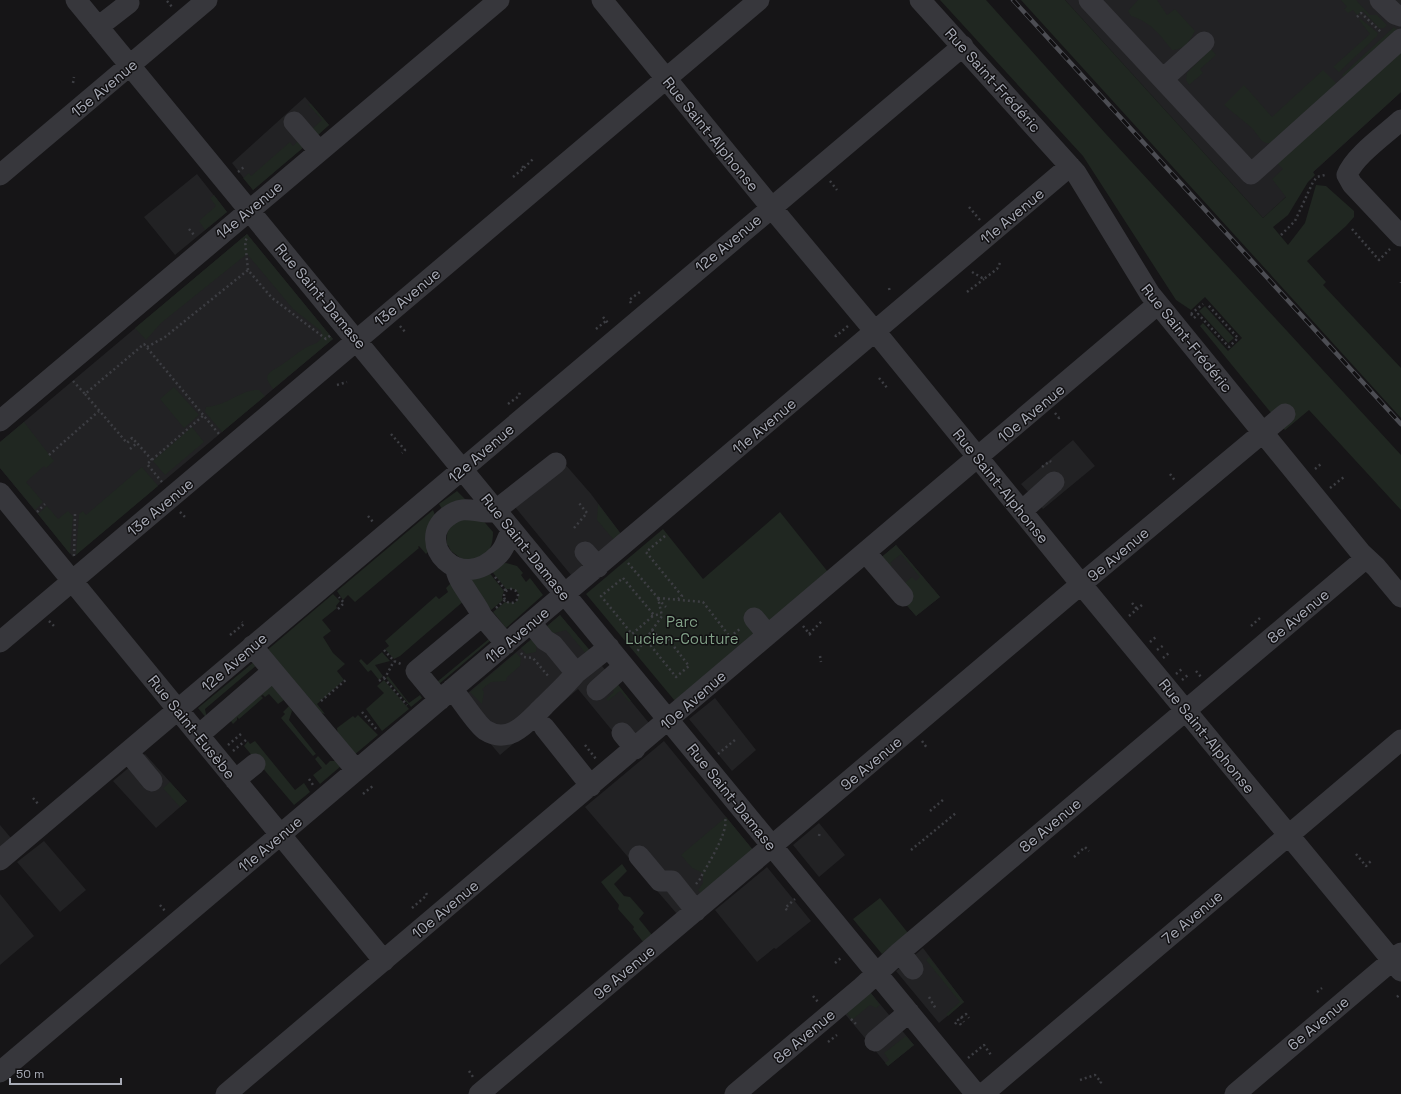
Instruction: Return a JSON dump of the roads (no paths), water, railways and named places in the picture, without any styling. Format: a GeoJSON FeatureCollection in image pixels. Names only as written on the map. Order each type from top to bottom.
{"type":"FeatureCollection","features":[{"type":"Feature","properties":{"kind":"street","name":"Rue Saint-Damase"},"geometry":{"type":"LineString","coordinates":[[76,0],[609,647],[630,660],[669,719],[772,847],[976,1094]]}},
{"type":"Feature","properties":{"kind":"street","name":"15e Avenue"},"geometry":{"type":"LineString","coordinates":[[0,175],[207,0]]}},
{"type":"Feature","properties":{"kind":"street","name":"14e Avenue"},"geometry":{"type":"LineString","coordinates":[[0,421],[499,0]]}},
{"type":"Feature","properties":{"kind":"street","name":"Rue Saint-Alphonse"},"geometry":{"type":"LineString","coordinates":[[602,0],[1288,835],[1398,961]]}},
{"type":"Feature","properties":{"kind":"street","name":"13e Avenue"},"geometry":{"type":"LineString","coordinates":[[0,642],[759,0]]}},
{"type":"Feature","properties":{"kind":"street","name":"Rue Saint-Frédéric"},"geometry":{"type":"LineString","coordinates":[[920,0],[1070,166],[1079,178],[1150,294],[1366,558],[1376,567],[1401,597]]}},
{"type":"Feature","properties":{"kind":"street"},"geometry":{"type":"LineString","coordinates":[[1089,0],[1251,174],[1391,36]]}},
{"type":"Feature","properties":{"kind":"street"},"geometry":{"type":"LineString","coordinates":[[1380,0],[1395,14],[1401,16]]}},
{"type":"Feature","properties":{"kind":"street"},"geometry":{"type":"LineString","coordinates":[[98,27],[125,12]]}},
{"type":"Feature","properties":{"kind":"street"},"geometry":{"type":"LineString","coordinates":[[1163,79],[1204,42]]}},
{"type":"Feature","properties":{"kind":"street","name":"12e Avenue"},"geometry":{"type":"LineString","coordinates":[[0,860],[963,46]]}},
{"type":"Feature","properties":{"kind":"street"},"geometry":{"type":"LineString","coordinates":[[1401,120],[1362,155],[1350,168],[1347,175],[1352,184],[1401,236]]}},
{"type":"Feature","properties":{"kind":"street"},"geometry":{"type":"LineString","coordinates":[[294,122],[319,151]]}},
{"type":"Feature","properties":{"kind":"street","name":"11e Avenue"},"geometry":{"type":"LineString","coordinates":[[0,1072],[446,695],[512,647],[531,623],[565,594],[592,560],[875,332],[1070,166]]}},
{"type":"Feature","properties":{"kind":"street","name":"10e Avenue"},"geometry":{"type":"LineString","coordinates":[[226,1094],[591,786],[629,741],[669,719],[979,458],[1158,304]]}},
{"type":"Feature","properties":{"kind":"street","name":"9e Avenue"},"geometry":{"type":"LineString","coordinates":[[479,1094],[690,903],[772,847],[1081,584],[1285,414]]}},
{"type":"Feature","properties":{"kind":"street"},"geometry":{"type":"LineString","coordinates":[[512,530],[506,540],[503,550],[490,562],[472,570],[456,568],[444,559],[437,547],[436,539],[441,523],[446,517],[462,509],[476,509],[491,513],[556,463]]}},
{"type":"Feature","properties":{"kind":"street"},"geometry":{"type":"LineString","coordinates":[[1022,511],[1054,482]]}},
{"type":"Feature","properties":{"kind":"street","name":"Rue Saint-Eusèbe"},"geometry":{"type":"LineString","coordinates":[[0,493],[384,961]]}},
{"type":"Feature","properties":{"kind":"street"},"geometry":{"type":"LineString","coordinates":[[428,498],[439,511],[441,523]]}},
{"type":"Feature","properties":{"kind":"street"},"geometry":{"type":"LineString","coordinates":[[866,553],[903,596]]}},
{"type":"Feature","properties":{"kind":"street","name":"8e Avenue"},"geometry":{"type":"LineString","coordinates":[[735,1094],[862,987],[900,952],[1366,558]]}},
{"type":"Feature","properties":{"kind":"street"},"geometry":{"type":"LineString","coordinates":[[456,568],[456,574],[478,607],[482,616],[512,647]]}},
{"type":"Feature","properties":{"kind":"street"},"geometry":{"type":"LineString","coordinates":[[482,616],[416,671],[446,695],[481,727],[494,734],[507,734],[524,726],[543,706],[561,691],[576,674],[609,647]]}},
{"type":"Feature","properties":{"kind":"street"},"geometry":{"type":"LineString","coordinates":[[754,618],[768,636]]}},
{"type":"Feature","properties":{"kind":"street"},"geometry":{"type":"LineString","coordinates":[[531,623],[545,640],[553,645],[576,674]]}},
{"type":"Feature","properties":{"kind":"street"},"geometry":{"type":"LineString","coordinates":[[252,646],[356,770]]}},
{"type":"Feature","properties":{"kind":"street"},"geometry":{"type":"LineString","coordinates":[[597,690],[630,660]]}},
{"type":"Feature","properties":{"kind":"street"},"geometry":{"type":"LineString","coordinates":[[199,735],[273,671]]}},
{"type":"Feature","properties":{"kind":"street"},"geometry":{"type":"LineString","coordinates":[[544,727],[591,786]]}},
{"type":"Feature","properties":{"kind":"street","name":"7e Avenue"},"geometry":{"type":"LineString","coordinates":[[983,1094],[1401,740]]}},
{"type":"Feature","properties":{"kind":"street"},"geometry":{"type":"LineString","coordinates":[[128,752],[152,781]]}},
{"type":"Feature","properties":{"kind":"street"},"geometry":{"type":"LineString","coordinates":[[235,780],[255,764]]}},
{"type":"Feature","properties":{"kind":"street"},"geometry":{"type":"LineString","coordinates":[[640,856],[660,881],[672,881],[690,903]]}},
{"type":"Feature","properties":{"kind":"street"},"geometry":{"type":"LineString","coordinates":[[900,952],[913,969]]}},
{"type":"Feature","properties":{"kind":"street","name":"6e Avenue"},"geometry":{"type":"LineString","coordinates":[[1235,1094],[1398,961]]}},
{"type":"Feature","properties":{"kind":"street"},"geometry":{"type":"LineString","coordinates":[[875,1041],[909,1012]]}},
{"type":"Feature","properties":{"kind":"railway"},"geometry":{"type":"LineString","coordinates":[[1013,0],[1401,424]]}},
{"type":"Feature","properties":{"kind":"park label","name":"Parc Lucien-Couture"},"geometry":{"type":"Point","coordinates":[682,630]}}]}
